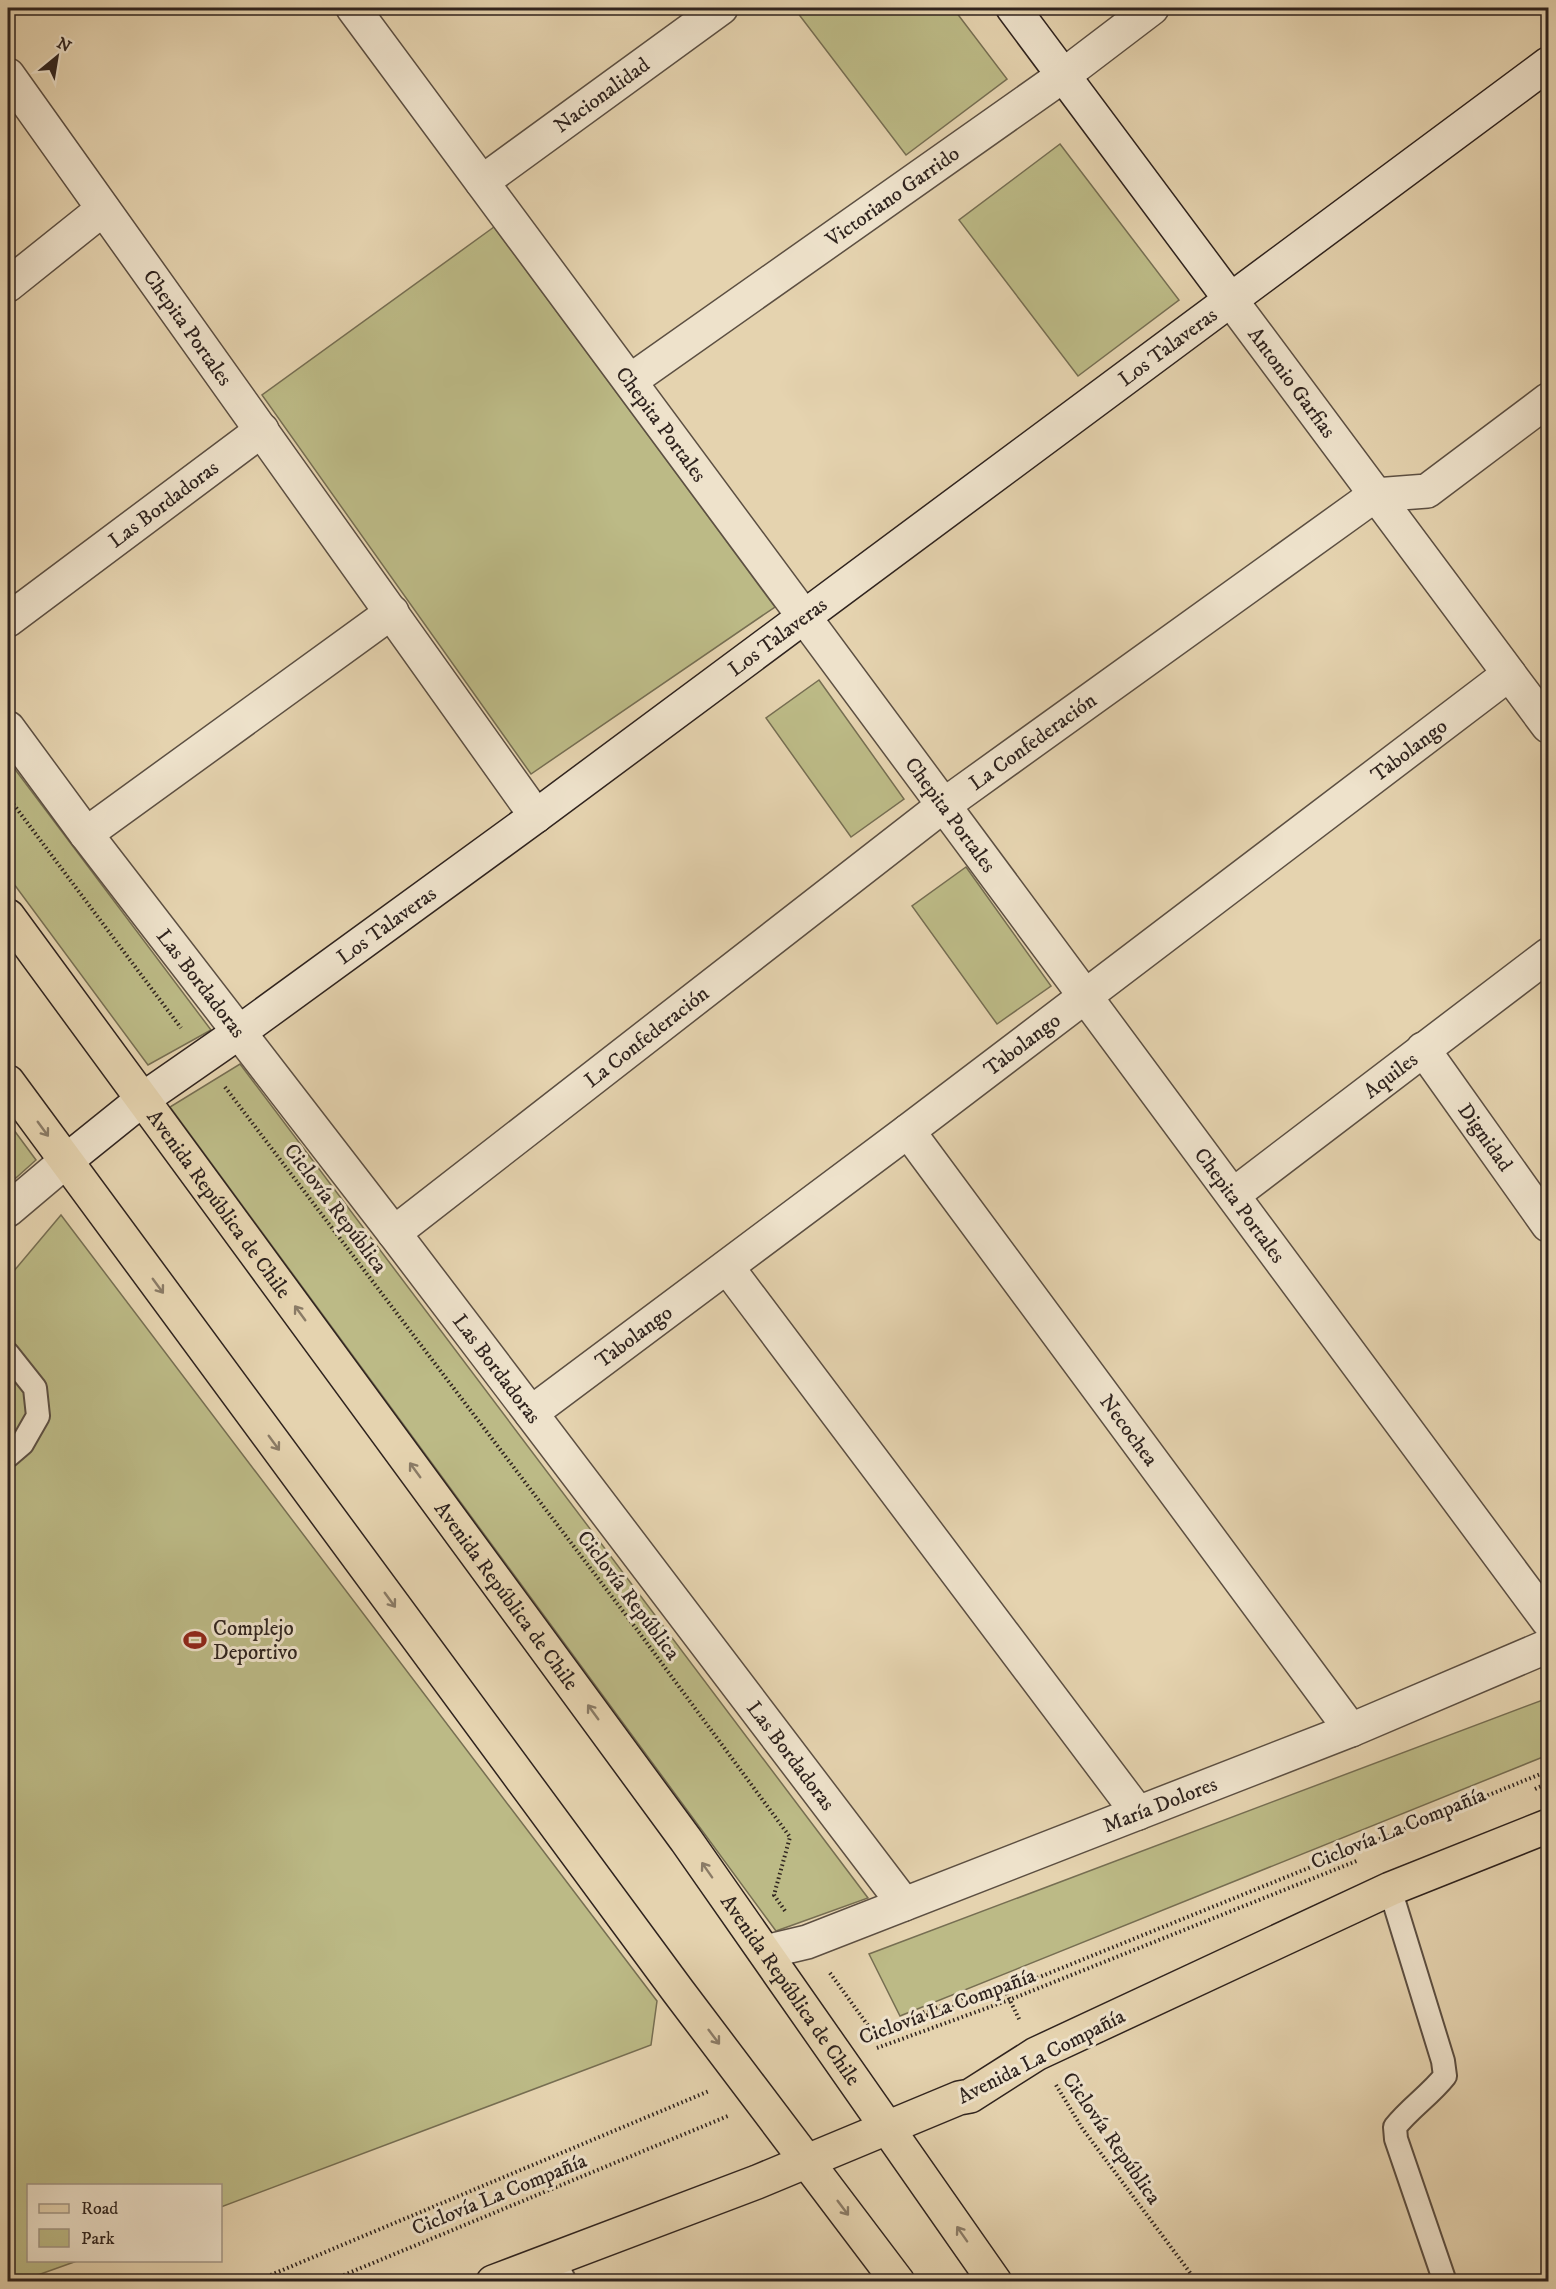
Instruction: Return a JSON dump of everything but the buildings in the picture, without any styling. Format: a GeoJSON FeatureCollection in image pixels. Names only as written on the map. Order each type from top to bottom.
{"type":"FeatureCollection","features":[{"type":"Feature","properties":{"kind":"main road","name":"Avenida República de Chile"},"geometry":{"type":"LineString","coordinates":[[8,916],[679,1830],[995,2282]]}},
{"type":"Feature","properties":{"kind":"main road"},"geometry":{"type":"LineString","coordinates":[[8,1082],[898,2282]]}},
{"type":"Feature","properties":{"kind":"main road","name":"Avenida La Compañía"},"geometry":{"type":"LineString","coordinates":[[493,2282],[559,2270],[888,2127],[970,2096],[1036,2054],[1390,1889],[1548,1826]]}},
{"type":"Feature","properties":{"kind":"street","name":"Chepita Portales"},"geometry":{"type":"LineString","coordinates":[[353,8],[1548,1621]]}},
{"type":"Feature","properties":{"kind":"street","name":"Nacionalidad"},"geometry":{"type":"LineString","coordinates":[[483,182],[721,8]]}},
{"type":"Feature","properties":{"kind":"street","name":"Antonio Garfias"},"geometry":{"type":"LineString","coordinates":[[1013,8],[1509,674],[1547,721]]}},
{"type":"Feature","properties":{"kind":"street","name":"Victoriano Garrido"},"geometry":{"type":"LineString","coordinates":[[630,381],[1064,75],[1152,8]]}},
{"type":"Feature","properties":{"kind":"street","name":"Los Talaveras"},"geometry":{"type":"LineString","coordinates":[[8,1210],[143,1099],[238,1033],[536,816],[803,615],[1548,64]]}},
{"type":"Feature","properties":{"kind":"street","name":"Chepita Portales"},"geometry":{"type":"LineString","coordinates":[[8,75],[536,816]]}},
{"type":"Feature","properties":{"kind":"street"},"geometry":{"type":"LineString","coordinates":[[8,285],[103,209]]}},
{"type":"Feature","properties":{"kind":"street"},"geometry":{"type":"LineString","coordinates":[[1375,495],[1427,491],[1548,400]]}},
{"type":"Feature","properties":{"kind":"street","name":"Las Bordadoras"},"geometry":{"type":"LineString","coordinates":[[8,620],[262,430]]}},
{"type":"Feature","properties":{"kind":"street","name":"La Confederación"},"geometry":{"type":"LineString","coordinates":[[394,1233],[944,805],[1375,495]]}},
{"type":"Feature","properties":{"kind":"street"},"geometry":{"type":"LineString","coordinates":[[86,834],[392,612]]}},
{"type":"Feature","properties":{"kind":"street","name":"Tabolango"},"geometry":{"type":"LineString","coordinates":[[531,1413],[908,1131],[1509,674]]}},
{"type":"Feature","properties":{"kind":"street","name":"Las Bordadoras"},"geometry":{"type":"LineString","coordinates":[[8,728],[86,834],[394,1233],[904,1904]]}},
{"type":"Feature","properties":{"kind":"street","name":"Aquiles"},"geometry":{"type":"LineString","coordinates":[[1233,1196],[1548,955]]}},
{"type":"Feature","properties":{"kind":"street","name":"Dignidad"},"geometry":{"type":"LineString","coordinates":[[1424,1049],[1548,1225]]}},
{"type":"Feature","properties":{"kind":"street","name":"Necochea"},"geometry":{"type":"LineString","coordinates":[[908,1131],[1351,1730]]}},
{"type":"Feature","properties":{"kind":"street"},"geometry":{"type":"LineString","coordinates":[[727,1267],[1138,1813]]}},
{"type":"Feature","properties":{"kind":"street","name":"María Dolores"},"geometry":{"type":"LineString","coordinates":[[765,1952],[807,1942],[1351,1730],[1548,1646]]}},
{"type":"Feature","properties":{"kind":"lane"},"geometry":{"type":"LineString","coordinates":[[8,1354],[35,1388],[38,1416],[22,1444],[8,1456]]}},
{"type":"Feature","properties":{"kind":"lane"},"geometry":{"type":"LineString","coordinates":[[1390,1889],[1443,2061],[1445,2076],[1436,2088],[1405,2115],[1395,2127],[1396,2139],[1445,2282]]}},
{"type":"Feature","properties":{"kind":"path","name":"Ciclovía República"},"geometry":{"type":"LineString","coordinates":[[8,797],[638,1631],[790,1837],[774,1895],[872,2031],[1002,1984],[1036,2054],[1082,2128],[1197,2282]]}},
{"type":"Feature","properties":{"kind":"path"},"geometry":{"type":"LineString","coordinates":[[836,2053],[1005,1991],[1548,1771]]}},
{"type":"Feature","properties":{"kind":"path"},"geometry":{"type":"LineString","coordinates":[[1526,1792],[1548,1783]]}},
{"type":"Feature","properties":{"kind":"path","name":"Ciclovía La Compañía"},"geometry":{"type":"LineString","coordinates":[[836,2053],[1009,2000],[1361,1859]]}},
{"type":"Feature","properties":{"kind":"path"},"geometry":{"type":"LineString","coordinates":[[254,2282],[753,2089]]}},
{"type":"Feature","properties":{"kind":"path","name":"Ciclovía La Compañía"},"geometry":{"type":"LineString","coordinates":[[327,2282],[753,2089]]}},
{"type":"Feature","properties":{"kind":"green space"},"geometry":{"type":"Polygon","coordinates":[[[794,8],[953,8],[1007,79],[906,155],[794,8]]]}},
{"type":"Feature","properties":{"kind":"green space"},"geometry":{"type":"Polygon","coordinates":[[[1060,144],[1179,300],[1078,376],[959,220],[1060,144]]]}},
{"type":"Feature","properties":{"kind":"green space"},"geometry":{"type":"Polygon","coordinates":[[[494,227],[775,607],[531,774],[262,395],[494,227]]]}},
{"type":"Feature","properties":{"kind":"green space"},"geometry":{"type":"Polygon","coordinates":[[[819,680],[904,799],[851,837],[766,718],[819,680]]]}},
{"type":"Feature","properties":{"kind":"green space"},"geometry":{"type":"Polygon","coordinates":[[[8,760],[211,1030],[148,1065],[8,876],[8,760]]]}},
{"type":"Feature","properties":{"kind":"green space"},"geometry":{"type":"Polygon","coordinates":[[[966,867],[1051,986],[997,1024],[912,906],[966,867]]]}},
{"type":"Feature","properties":{"kind":"green space"},"geometry":{"type":"Polygon","coordinates":[[[240,1064],[868,1898],[776,1931],[170,1107],[240,1064]]]}},
{"type":"Feature","properties":{"kind":"green space"},"geometry":{"type":"Polygon","coordinates":[[[8,1122],[36,1160],[8,1185],[8,1122]]]}},
{"type":"Feature","properties":{"kind":"green space","name":"Complejo Deportivo"},"geometry":{"type":"Polygon","coordinates":[[[61,1215],[657,2001],[651,2045],[222,2207],[222,2184],[27,2184],[27,2262],[74,2262],[21,2281],[8,2282],[8,1278],[61,1215]]]}},
{"type":"Feature","properties":{"kind":"green space"},"geometry":{"type":"Polygon","coordinates":[[[1548,1698],[1548,1755],[900,2016],[869,1954],[1548,1698]]]}},
{"type":"Feature","properties":{"kind":"place","name":"Complejo Deportivo"},"geometry":{"type":"Point","coordinates":[195,1640]}}]}
